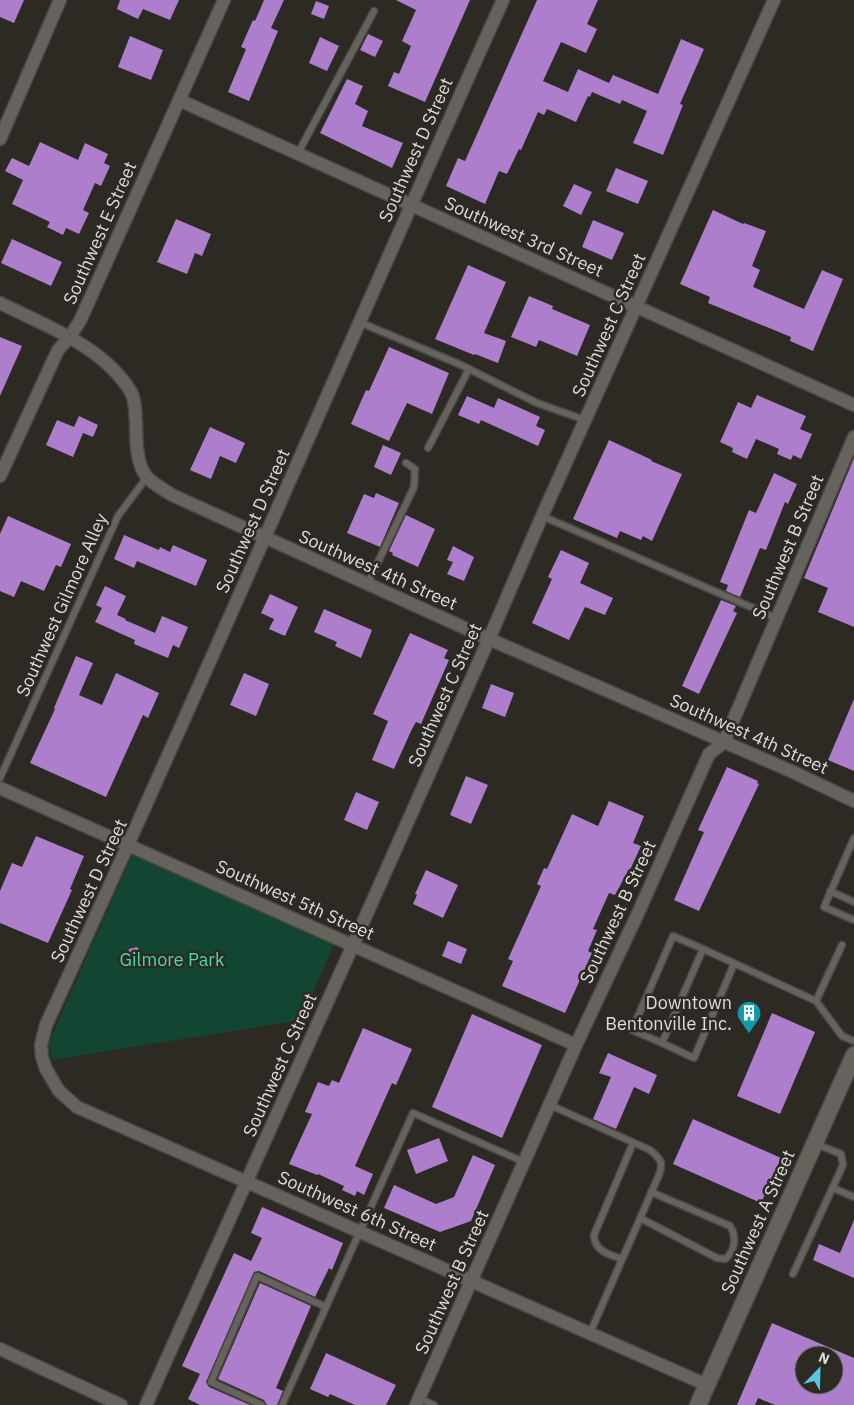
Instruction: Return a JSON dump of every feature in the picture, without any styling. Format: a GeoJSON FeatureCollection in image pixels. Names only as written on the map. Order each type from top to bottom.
{"type":"FeatureCollection","features":[{"type":"Feature","properties":{"kind":"street"},"geometry":{"type":"LineString","coordinates":[[0,139],[60,0]]}},
{"type":"Feature","properties":{"kind":"street","name":"Southwest E Street"},"geometry":{"type":"LineString","coordinates":[[0,476],[58,350],[69,338],[80,321],[224,0]]}},
{"type":"Feature","properties":{"kind":"street","name":"Southwest D Street"},"geometry":{"type":"LineString","coordinates":[[42,1057],[41,1045],[46,1025],[129,846],[503,0]]}},
{"type":"Feature","properties":{"kind":"street","name":"Southwest C Street"},"geometry":{"type":"LineString","coordinates":[[146,1405],[774,0]]}},
{"type":"Feature","properties":{"kind":"street","name":"Southwest 3rd Street"},"geometry":{"type":"LineString","coordinates":[[179,100],[854,405]]}},
{"type":"Feature","properties":{"kind":"street"},"geometry":{"type":"LineString","coordinates":[[0,303],[89,348],[123,381],[132,394],[136,407],[138,457],[147,477]]}},
{"type":"Feature","properties":{"kind":"street","name":"Southwest B Street"},"geometry":{"type":"LineString","coordinates":[[418,1402],[576,1045],[639,911],[709,754],[724,742],[854,437]]}},
{"type":"Feature","properties":{"kind":"street","name":"Southwest 4th Street"},"geometry":{"type":"LineString","coordinates":[[147,477],[172,495],[265,538],[854,801]]}},
{"type":"Feature","properties":{"kind":"street","name":"Southwest 5th Street"},"geometry":{"type":"LineString","coordinates":[[0,788],[576,1045]]}},
{"type":"Feature","properties":{"kind":"street","name":"Southwest A Street"},"geometry":{"type":"LineString","coordinates":[[698,1405],[854,1055]]}},
{"type":"Feature","properties":{"kind":"street","name":"Southwest 6th Street"},"geometry":{"type":"LineString","coordinates":[[42,1057],[46,1069],[59,1091],[77,1107],[707,1385]]}},
{"type":"Feature","properties":{"kind":"street"},"geometry":{"type":"LineString","coordinates":[[0,1349],[121,1405]]}},
{"type":"Feature","properties":{"kind":"lane"},"geometry":{"type":"LineString","coordinates":[[298,154],[374,11]]}},
{"type":"Feature","properties":{"kind":"lane"},"geometry":{"type":"LineString","coordinates":[[360,322],[468,369],[537,402],[585,420]]}},
{"type":"Feature","properties":{"kind":"lane"},"geometry":{"type":"LineString","coordinates":[[428,448],[468,369]]}},
{"type":"Feature","properties":{"kind":"lane"},"geometry":{"type":"LineString","coordinates":[[368,583],[414,487],[415,468],[406,463]]}},
{"type":"Feature","properties":{"kind":"lane","name":"Southwest Gilmore Alley"},"geometry":{"type":"LineString","coordinates":[[0,778],[118,516],[147,477]]}},
{"type":"Feature","properties":{"kind":"lane"},"geometry":{"type":"LineString","coordinates":[[542,516],[776,618]]}},
{"type":"Feature","properties":{"kind":"lane"},"geometry":{"type":"LineString","coordinates":[[854,838],[824,907],[854,920]]}},
{"type":"Feature","properties":{"kind":"lane"},"geometry":{"type":"LineString","coordinates":[[830,891],[854,902]]}},
{"type":"Feature","properties":{"kind":"lane"},"geometry":{"type":"LineString","coordinates":[[734,964],[694,1058],[632,1030],[673,936],[816,1001],[842,1036],[854,1041]]}},
{"type":"Feature","properties":{"kind":"lane"},"geometry":{"type":"LineString","coordinates":[[816,1001],[842,945]]}},
{"type":"Feature","properties":{"kind":"lane"},"geometry":{"type":"LineString","coordinates":[[662,1043],[702,949]]}},
{"type":"Feature","properties":{"kind":"lane"},"geometry":{"type":"LineString","coordinates":[[550,1105],[650,1150],[661,1162],[662,1167],[590,1333]]}},
{"type":"Feature","properties":{"kind":"lane"},"geometry":{"type":"LineString","coordinates":[[282,1405],[413,1113],[525,1162]]}},
{"type":"Feature","properties":{"kind":"lane"},"geometry":{"type":"LineString","coordinates":[[622,1259],[604,1252],[594,1241],[594,1236],[633,1143]]}},
{"type":"Feature","properties":{"kind":"lane"},"geometry":{"type":"LineString","coordinates":[[794,1274],[843,1165],[841,1154],[815,1144]]}},
{"type":"Feature","properties":{"kind":"lane"},"geometry":{"type":"LineString","coordinates":[[832,1188],[854,1197]]}},
{"type":"Feature","properties":{"kind":"lane"},"geometry":{"type":"LineString","coordinates":[[640,1218],[717,1258],[725,1259],[729,1256],[735,1240],[734,1232],[730,1226],[652,1192]]}},
{"type":"Feature","properties":{"kind":"lane"},"geometry":{"type":"LineString","coordinates":[[262,1405],[211,1382],[256,1276],[326,1307]]}},
{"type":"Feature","properties":{"kind":"lane"},"geometry":{"type":"LineString","coordinates":[[418,1402],[434,1405]]}},
{"type":"Feature","properties":{"kind":"green space","name":"Gilmore Park"},"geometry":{"type":"Polygon","coordinates":[[[132,855],[334,944],[301,1020],[52,1060],[49,1042],[132,855]]]}},
{"type":"Feature","properties":{"kind":"building"},"geometry":{"type":"Polygon","coordinates":[[[0,0],[24,0],[14,23],[0,17],[0,0]]]}},
{"type":"Feature","properties":{"kind":"building"},"geometry":{"type":"Polygon","coordinates":[[[120,0],[179,0],[170,20],[143,9],[138,19],[117,9],[120,0]]]}},
{"type":"Feature","properties":{"kind":"building"},"geometry":{"type":"Polygon","coordinates":[[[264,0],[284,0],[271,28],[278,31],[249,101],[228,92],[246,49],[241,47],[264,0]]]}},
{"type":"Feature","properties":{"kind":"building"},"geometry":{"type":"Polygon","coordinates":[[[396,0],[470,0],[425,102],[388,86],[394,72],[399,74],[411,46],[402,41],[416,10],[396,0]]]}},
{"type":"Feature","properties":{"kind":"building"},"geometry":{"type":"Polygon","coordinates":[[[537,0],[598,0],[587,24],[597,29],[586,53],[561,42],[543,81],[568,92],[578,69],[609,83],[613,75],[658,94],[681,39],[704,49],[680,104],[683,105],[663,155],[633,143],[647,111],[622,100],[620,104],[592,92],[590,97],[588,96],[576,122],[547,109],[544,115],[538,112],[521,150],[519,149],[507,174],[499,171],[485,204],[446,186],[458,158],[465,161],[537,0]]]}},
{"type":"Feature","properties":{"kind":"building"},"geometry":{"type":"Polygon","coordinates":[[[316,1],[329,6],[324,19],[311,14],[316,1]]]}},
{"type":"Feature","properties":{"kind":"building"},"geometry":{"type":"Polygon","coordinates":[[[368,34],[383,41],[375,57],[360,50],[368,34]]]}},
{"type":"Feature","properties":{"kind":"building"},"geometry":{"type":"Polygon","coordinates":[[[130,36],[163,50],[151,80],[118,67],[130,36]]]}},
{"type":"Feature","properties":{"kind":"building"},"geometry":{"type":"Polygon","coordinates":[[[320,37],[339,46],[327,71],[309,63],[320,37]]]}},
{"type":"Feature","properties":{"kind":"building"},"geometry":{"type":"Polygon","coordinates":[[[347,79],[363,86],[355,104],[368,111],[362,126],[403,143],[392,168],[320,133],[347,79]]]}},
{"type":"Feature","properties":{"kind":"building"},"geometry":{"type":"Polygon","coordinates":[[[40,142],[78,160],[85,143],[108,154],[104,163],[110,166],[101,186],[95,183],[83,210],[89,213],[79,234],[66,228],[63,235],[47,227],[50,222],[12,204],[23,180],[5,171],[12,158],[29,166],[40,142]]]}},
{"type":"Feature","properties":{"kind":"building"},"geometry":{"type":"Polygon","coordinates":[[[616,168],[648,181],[638,204],[606,191],[616,168]]]}},
{"type":"Feature","properties":{"kind":"building"},"geometry":{"type":"Polygon","coordinates":[[[574,184],[592,192],[581,215],[563,206],[574,184]]]}},
{"type":"Feature","properties":{"kind":"building"},"geometry":{"type":"Polygon","coordinates":[[[713,210],[743,224],[766,231],[752,266],[760,270],[753,287],[804,309],[822,270],[843,279],[813,351],[790,341],[791,337],[708,303],[710,297],[680,284],[713,210]]]}},
{"type":"Feature","properties":{"kind":"building"},"geometry":{"type":"Polygon","coordinates":[[[176,219],[211,234],[202,256],[195,253],[187,274],[157,262],[176,219]]]}},
{"type":"Feature","properties":{"kind":"building"},"geometry":{"type":"Polygon","coordinates":[[[593,220],[624,233],[612,260],[582,247],[593,220]]]}},
{"type":"Feature","properties":{"kind":"building"},"geometry":{"type":"Polygon","coordinates":[[[12,239],[62,262],[51,286],[1,263],[12,239]]]}},
{"type":"Feature","properties":{"kind":"building"},"geometry":{"type":"Polygon","coordinates":[[[468,265],[506,282],[484,333],[506,341],[498,363],[435,339],[468,265]]]}},
{"type":"Feature","properties":{"kind":"building"},"geometry":{"type":"Polygon","coordinates":[[[529,296],[553,306],[552,309],[590,325],[577,356],[539,340],[536,347],[511,337],[529,296]]]}},
{"type":"Feature","properties":{"kind":"building"},"geometry":{"type":"Polygon","coordinates":[[[0,337],[22,346],[0,396],[0,337]]]}},
{"type":"Feature","properties":{"kind":"building"},"geometry":{"type":"Polygon","coordinates":[[[389,347],[449,373],[432,414],[407,403],[389,441],[351,424],[366,390],[369,391],[389,347]]]}},
{"type":"Feature","properties":{"kind":"building"},"geometry":{"type":"Polygon","coordinates":[[[757,395],[806,416],[800,429],[812,434],[801,459],[793,455],[791,460],[777,454],[779,449],[756,439],[747,459],[732,452],[733,448],[720,442],[738,402],[751,408],[757,395]]]}},
{"type":"Feature","properties":{"kind":"building"},"geometry":{"type":"Polygon","coordinates":[[[467,396],[494,408],[498,398],[540,417],[536,426],[545,430],[538,446],[481,420],[479,424],[458,415],[467,396]]]}},
{"type":"Feature","properties":{"kind":"building"},"geometry":{"type":"Polygon","coordinates":[[[79,416],[98,425],[93,437],[83,433],[73,457],[46,445],[57,420],[74,427],[79,416]]]}},
{"type":"Feature","properties":{"kind":"building"},"geometry":{"type":"Polygon","coordinates":[[[210,427],[245,443],[236,463],[220,456],[211,479],[190,470],[210,427]]]}},
{"type":"Feature","properties":{"kind":"building"},"geometry":{"type":"Polygon","coordinates":[[[609,440],[682,474],[652,541],[643,536],[641,540],[620,531],[617,538],[573,519],[609,440]]]}},
{"type":"Feature","properties":{"kind":"building"},"geometry":{"type":"Polygon","coordinates":[[[383,445],[401,453],[391,475],[374,467],[383,445]]]}},
{"type":"Feature","properties":{"kind":"building"},"geometry":{"type":"Polygon","coordinates":[[[854,458],[854,627],[818,612],[828,588],[804,578],[854,458]]]}},
{"type":"Feature","properties":{"kind":"building"},"geometry":{"type":"Polygon","coordinates":[[[774,473],[797,484],[788,504],[785,502],[766,550],[760,548],[740,597],[726,591],[728,585],[720,582],[749,510],[756,513],[774,473]]]}},
{"type":"Feature","properties":{"kind":"building"},"geometry":{"type":"Polygon","coordinates":[[[376,493],[399,503],[380,547],[347,533],[364,494],[374,498],[376,493]]]}},
{"type":"Feature","properties":{"kind":"building"},"geometry":{"type":"Polygon","coordinates":[[[406,515],[435,529],[418,567],[392,555],[393,553],[389,551],[406,515]]]}},
{"type":"Feature","properties":{"kind":"building"},"geometry":{"type":"Polygon","coordinates":[[[8,516],[71,544],[61,567],[56,565],[44,591],[21,581],[14,597],[0,591],[0,534],[8,516]]]}},
{"type":"Feature","properties":{"kind":"building"},"geometry":{"type":"Polygon","coordinates":[[[124,535],[159,550],[160,547],[170,552],[173,545],[207,560],[196,586],[137,561],[134,568],[114,559],[124,535]]]}},
{"type":"Feature","properties":{"kind":"building"},"geometry":{"type":"Polygon","coordinates":[[[453,546],[474,557],[464,581],[447,574],[453,562],[447,560],[453,546]]]}},
{"type":"Feature","properties":{"kind":"building"},"geometry":{"type":"Polygon","coordinates":[[[561,550],[589,563],[580,583],[613,598],[605,615],[585,607],[569,640],[532,623],[552,579],[548,577],[561,550]]]}},
{"type":"Feature","properties":{"kind":"building"},"geometry":{"type":"Polygon","coordinates":[[[105,586],[126,596],[117,615],[125,620],[155,633],[162,616],[188,627],[179,648],[173,645],[168,658],[134,644],[135,640],[95,622],[102,608],[96,605],[105,586]]]}},
{"type":"Feature","properties":{"kind":"building"},"geometry":{"type":"Polygon","coordinates":[[[270,594],[298,607],[285,636],[269,629],[274,619],[261,613],[270,594]]]}},
{"type":"Feature","properties":{"kind":"building"},"geometry":{"type":"Polygon","coordinates":[[[721,600],[736,606],[733,611],[737,613],[699,694],[682,686],[721,600]]]}},
{"type":"Feature","properties":{"kind":"building"},"geometry":{"type":"Polygon","coordinates":[[[324,609],[372,630],[361,658],[335,646],[337,642],[314,632],[324,609]]]}},
{"type":"Feature","properties":{"kind":"building"},"geometry":{"type":"Polygon","coordinates":[[[410,633],[448,650],[444,658],[449,660],[421,724],[416,722],[394,769],[372,760],[388,721],[373,714],[410,633]]]}},
{"type":"Feature","properties":{"kind":"building"},"geometry":{"type":"Polygon","coordinates":[[[76,656],[93,663],[79,695],[102,705],[116,673],[159,693],[148,718],[143,715],[106,797],[30,763],[55,709],[76,656]]]}},
{"type":"Feature","properties":{"kind":"building"},"geometry":{"type":"Polygon","coordinates":[[[244,673],[269,684],[256,716],[230,705],[244,673]]]}},
{"type":"Feature","properties":{"kind":"building"},"geometry":{"type":"Polygon","coordinates":[[[491,684],[514,693],[505,717],[482,708],[491,684]]]}},
{"type":"Feature","properties":{"kind":"building"},"geometry":{"type":"Polygon","coordinates":[[[854,699],[854,771],[828,760],[854,699]]]}},
{"type":"Feature","properties":{"kind":"building"},"geometry":{"type":"Polygon","coordinates":[[[727,767],[758,781],[757,783],[759,784],[699,911],[674,900],[704,832],[698,830],[727,767]]]}},
{"type":"Feature","properties":{"kind":"building"},"geometry":{"type":"Polygon","coordinates":[[[466,776],[488,785],[471,824],[450,815],[466,776]]]}},
{"type":"Feature","properties":{"kind":"building"},"geometry":{"type":"Polygon","coordinates":[[[356,792],[379,802],[367,830],[344,820],[356,792]]]}},
{"type":"Feature","properties":{"kind":"building"},"geometry":{"type":"Polygon","coordinates":[[[609,801],[644,816],[633,843],[641,846],[630,870],[615,895],[609,893],[593,929],[597,930],[588,951],[592,953],[565,1013],[502,986],[513,961],[508,959],[541,886],[537,884],[544,868],[547,869],[572,814],[598,826],[609,801]]]}},
{"type":"Feature","properties":{"kind":"building"},"geometry":{"type":"Polygon","coordinates":[[[36,836],[84,856],[70,889],[72,890],[48,943],[0,923],[0,891],[12,863],[22,867],[36,836]]]}},
{"type":"Feature","properties":{"kind":"building"},"geometry":{"type":"Polygon","coordinates":[[[426,870],[458,885],[443,918],[413,904],[417,895],[415,894],[426,870]]]}},
{"type":"Feature","properties":{"kind":"building"},"geometry":{"type":"Polygon","coordinates":[[[448,941],[467,949],[461,964],[442,956],[448,941]]]}},
{"type":"Feature","properties":{"kind":"building"},"geometry":{"type":"Polygon","coordinates":[[[137,947],[142,953],[139,960],[132,961],[127,955],[129,949],[137,947]]]}},
{"type":"Feature","properties":{"kind":"building"},"geometry":{"type":"Polygon","coordinates":[[[772,1013],[815,1032],[780,1114],[737,1096],[772,1013]]]}},
{"type":"Feature","properties":{"kind":"building"},"geometry":{"type":"Polygon","coordinates":[[[472,1014],[542,1045],[502,1138],[432,1107],[472,1014]]]}},
{"type":"Feature","properties":{"kind":"building"},"geometry":{"type":"Polygon","coordinates":[[[363,1028],[412,1049],[396,1085],[392,1083],[355,1166],[373,1174],[364,1195],[357,1191],[355,1196],[342,1190],[344,1186],[289,1164],[312,1114],[305,1112],[318,1082],[329,1086],[332,1080],[339,1083],[363,1028]]]}},
{"type":"Feature","properties":{"kind":"building"},"geometry":{"type":"Polygon","coordinates":[[[608,1053],[657,1075],[649,1094],[634,1087],[616,1129],[593,1119],[611,1077],[599,1073],[608,1053]]]}},
{"type":"Feature","properties":{"kind":"building"},"geometry":{"type":"Polygon","coordinates":[[[693,1119],[781,1158],[761,1203],[673,1164],[693,1119]]]}},
{"type":"Feature","properties":{"kind":"building"},"geometry":{"type":"Polygon","coordinates":[[[439,1138],[448,1161],[416,1174],[407,1150],[439,1138]]]}},
{"type":"Feature","properties":{"kind":"building"},"geometry":{"type":"Polygon","coordinates":[[[473,1155],[495,1165],[471,1221],[440,1232],[384,1208],[394,1185],[436,1204],[454,1197],[473,1155]]]}},
{"type":"Feature","properties":{"kind":"building"},"geometry":{"type":"Polygon","coordinates":[[[262,1207],[343,1243],[332,1270],[329,1268],[315,1297],[259,1271],[254,1272],[206,1382],[209,1387],[250,1405],[200,1405],[188,1399],[200,1374],[182,1366],[234,1253],[251,1261],[262,1238],[251,1233],[262,1207]]]}},
{"type":"Feature","properties":{"kind":"building"},"geometry":{"type":"Polygon","coordinates":[[[854,1220],[854,1278],[813,1260],[819,1244],[840,1253],[854,1220]]]}},
{"type":"Feature","properties":{"kind":"building"},"geometry":{"type":"Polygon","coordinates":[[[260,1283],[311,1306],[276,1388],[283,1391],[277,1405],[267,1405],[264,1400],[218,1379],[260,1283]]]}},
{"type":"Feature","properties":{"kind":"building"},"geometry":{"type":"Polygon","coordinates":[[[772,1323],[824,1345],[794,1345],[794,1395],[844,1395],[844,1354],[854,1358],[854,1405],[775,1405],[758,1398],[755,1405],[737,1405],[772,1323]]]}},
{"type":"Feature","properties":{"kind":"building"},"geometry":{"type":"Polygon","coordinates":[[[326,1353],[396,1385],[386,1405],[355,1405],[330,1394],[328,1397],[310,1389],[326,1353]]]}},
{"type":"Feature","properties":{"kind":"place","name":"Downtown Bentonville Inc."},"geometry":{"type":"Point","coordinates":[749,1034]}}]}
